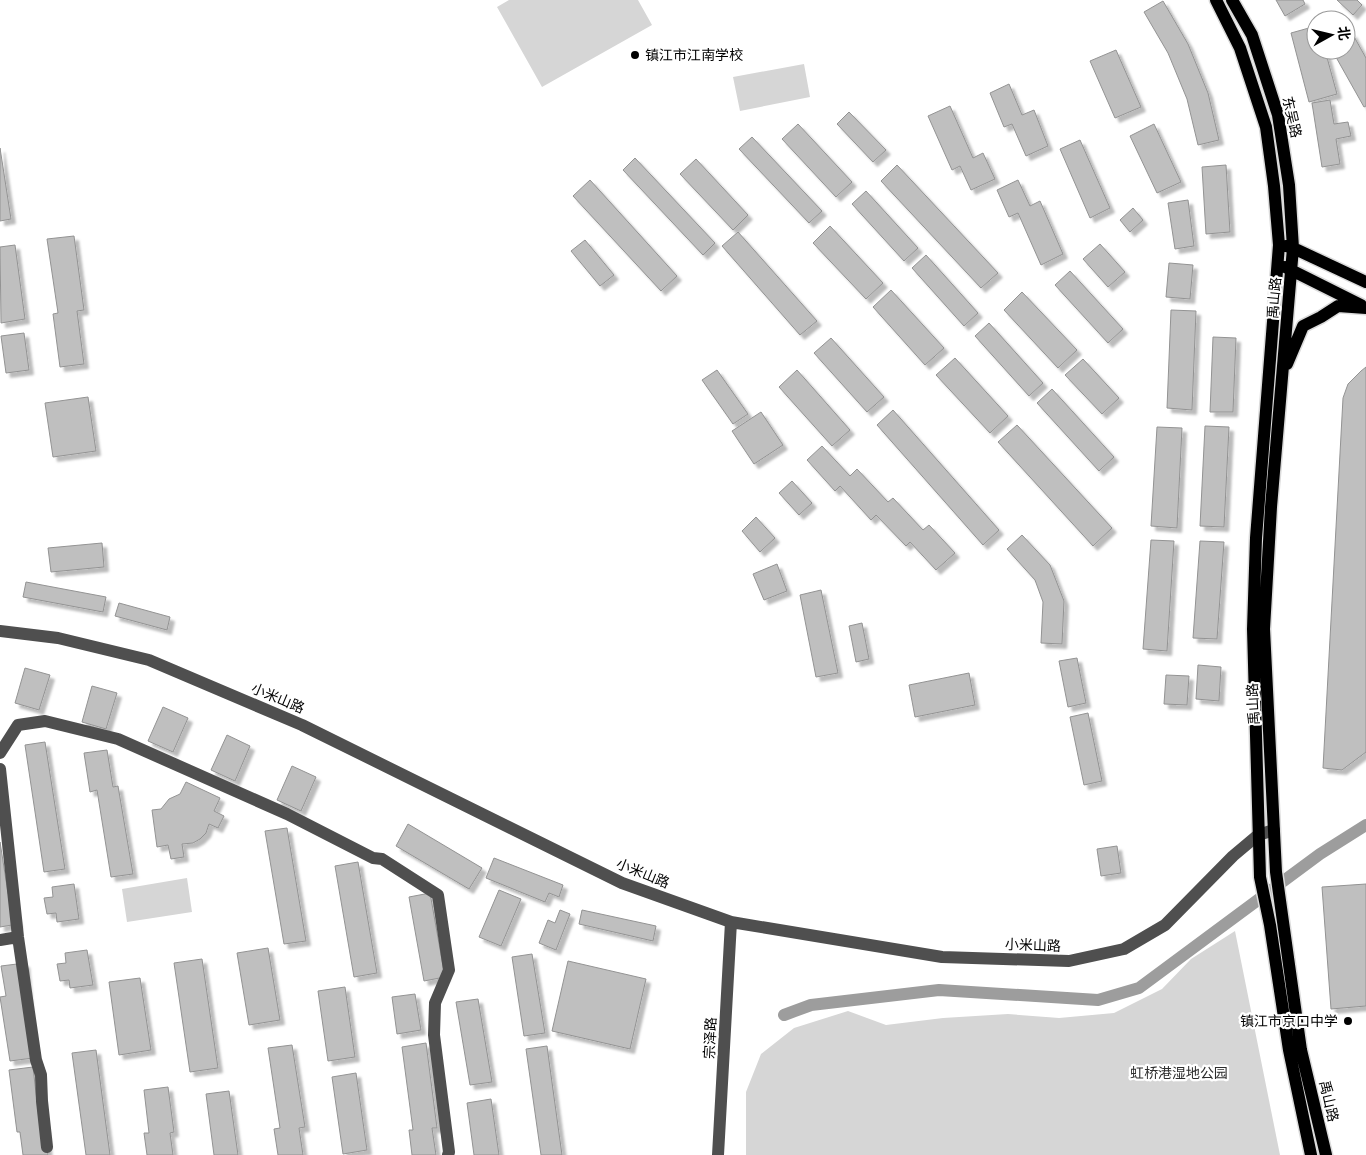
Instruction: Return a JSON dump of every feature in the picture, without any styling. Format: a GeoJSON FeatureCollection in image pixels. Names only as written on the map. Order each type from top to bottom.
{"type":"FeatureCollection","features":[{"type":"Feature","properties":{"kind":"main road","name":"东吴路"},"geometry":{"type":"LineString","coordinates":[[1216,0],[1240,48],[1266,127],[1274,186],[1279,244],[1278,265]]}},
{"type":"Feature","properties":{"kind":"main road","name":"东吴路"},"geometry":{"type":"LineString","coordinates":[[1232,0],[1252,35],[1278,115],[1289,185],[1293,248]]}},
{"type":"Feature","properties":{"kind":"main road"},"geometry":{"type":"LineString","coordinates":[[1279,244],[1293,248],[1366,282]]}},
{"type":"Feature","properties":{"kind":"main road","name":"禹山路"},"geometry":{"type":"LineString","coordinates":[[1293,248],[1271,507],[1264,629],[1276,872],[1276,924],[1289,1050],[1312,1155]]}},
{"type":"Feature","properties":{"kind":"main road"},"geometry":{"type":"LineString","coordinates":[[1278,265],[1291,269],[1366,308]]}},
{"type":"Feature","properties":{"kind":"main road","name":"禹山路"},"geometry":{"type":"LineString","coordinates":[[1278,265],[1256,538],[1253,629],[1260,877],[1276,924],[1301,1050],[1326,1155]]}},
{"type":"Feature","properties":{"kind":"main road"},"geometry":{"type":"LineString","coordinates":[[1283,373],[1303,326],[1338,306],[1366,308]]}},
{"type":"Feature","properties":{"kind":"street","name":"小米山路"},"geometry":{"type":"LineString","coordinates":[[0,631],[58,638],[149,660],[302,725],[622,883],[731,922],[942,957],[1069,961],[1124,949],[1164,926],[1233,856],[1258,835],[1274,830]]}},
{"type":"Feature","properties":{"kind":"street"},"geometry":{"type":"LineString","coordinates":[[0,753],[18,724],[45,721],[104,734],[287,814],[373,858],[382,859],[438,895],[449,970],[435,1003],[434,1035],[448,1155]]}},
{"type":"Feature","properties":{"kind":"street"},"geometry":{"type":"LineString","coordinates":[[0,769],[18,937],[36,1060],[41,1075],[47,1147]]}},
{"type":"Feature","properties":{"kind":"street","name":"宗泽路"},"geometry":{"type":"LineString","coordinates":[[718,1155],[731,922]]}},
{"type":"Feature","properties":{"kind":"street"},"geometry":{"type":"LineString","coordinates":[[0,940],[18,937]]}},
{"type":"Feature","properties":{"kind":"green space"},"geometry":{"type":"Polygon","coordinates":[[[509,0],[638,0],[652,25],[542,87],[497,7],[509,0]]]}},
{"type":"Feature","properties":{"kind":"green space"},"geometry":{"type":"Polygon","coordinates":[[[804,64],[810,97],[740,111],[733,77],[804,64]]]}},
{"type":"Feature","properties":{"kind":"green space"},"geometry":{"type":"Polygon","coordinates":[[[187,878],[192,912],[127,922],[122,889],[187,878]]]}},
{"type":"Feature","properties":{"kind":"green space","name":"虹桥港湿地公园"},"geometry":{"type":"Polygon","coordinates":[[[1235,931],[1280,1155],[746,1155],[746,1092],[761,1054],[794,1028],[848,1011],[886,1025],[943,1018],[1008,1014],[1059,1018],[1114,1013],[1162,989],[1191,959],[1235,931]]]}},
{"type":"Feature","properties":{"kind":"building"},"geometry":{"type":"Polygon","coordinates":[[[1276,0],[1303,0],[1305,4],[1285,16],[1276,0]]]}},
{"type":"Feature","properties":{"kind":"building"},"geometry":{"type":"Polygon","coordinates":[[[1337,0],[1357,0],[1362,5],[1356,12],[1356,10],[1348,10],[1337,0]]]}},
{"type":"Feature","properties":{"kind":"building"},"geometry":{"type":"Polygon","coordinates":[[[1163,1],[1188,44],[1208,93],[1219,140],[1198,145],[1187,99],[1168,53],[1144,12],[1163,1]]]}},
{"type":"Feature","properties":{"kind":"building"},"geometry":{"type":"Polygon","coordinates":[[[1306,29],[1306,60],[1328,60],[1337,94],[1309,102],[1291,33],[1306,29]]]}},
{"type":"Feature","properties":{"kind":"building"},"geometry":{"type":"Polygon","coordinates":[[[1356,40],[1366,58],[1366,106],[1364,107],[1338,60],[1356,60],[1356,40]]]}},
{"type":"Feature","properties":{"kind":"building"},"geometry":{"type":"Polygon","coordinates":[[[1116,50],[1141,107],[1115,118],[1090,61],[1116,50]]]}},
{"type":"Feature","properties":{"kind":"building"},"geometry":{"type":"Polygon","coordinates":[[[1009,84],[1022,115],[1034,110],[1048,146],[1026,156],[1012,124],[1004,127],[990,93],[1009,84]]]}},
{"type":"Feature","properties":{"kind":"building"},"geometry":{"type":"Polygon","coordinates":[[[1330,100],[1334,124],[1348,122],[1351,136],[1336,139],[1340,164],[1322,167],[1312,103],[1330,100]]]}},
{"type":"Feature","properties":{"kind":"building"},"geometry":{"type":"Polygon","coordinates":[[[950,106],[973,158],[983,153],[995,179],[971,190],[960,166],[952,170],[928,116],[950,106]]]}},
{"type":"Feature","properties":{"kind":"building"},"geometry":{"type":"Polygon","coordinates":[[[849,112],[886,150],[873,162],[837,124],[849,112]]]}},
{"type":"Feature","properties":{"kind":"building"},"geometry":{"type":"Polygon","coordinates":[[[798,124],[852,182],[836,197],[782,139],[798,124]]]}},
{"type":"Feature","properties":{"kind":"building"},"geometry":{"type":"Polygon","coordinates":[[[1154,124],[1181,182],[1157,193],[1130,136],[1154,124]]]}},
{"type":"Feature","properties":{"kind":"building"},"geometry":{"type":"Polygon","coordinates":[[[752,137],[822,211],[809,223],[739,149],[752,137]]]}},
{"type":"Feature","properties":{"kind":"building"},"geometry":{"type":"Polygon","coordinates":[[[1080,140],[1110,208],[1090,218],[1060,149],[1080,140]]]}},
{"type":"Feature","properties":{"kind":"building"},"geometry":{"type":"Polygon","coordinates":[[[0,148],[11,219],[0,221],[0,148]]]}},
{"type":"Feature","properties":{"kind":"building"},"geometry":{"type":"Polygon","coordinates":[[[635,158],[715,243],[703,255],[623,170],[635,158]]]}},
{"type":"Feature","properties":{"kind":"building"},"geometry":{"type":"Polygon","coordinates":[[[696,159],[748,215],[733,230],[680,174],[696,159]]]}},
{"type":"Feature","properties":{"kind":"building"},"geometry":{"type":"Polygon","coordinates":[[[897,165],[998,273],[981,288],[881,181],[897,165]]]}},
{"type":"Feature","properties":{"kind":"building"},"geometry":{"type":"Polygon","coordinates":[[[1226,165],[1230,232],[1206,234],[1202,167],[1226,165]]]}},
{"type":"Feature","properties":{"kind":"building"},"geometry":{"type":"Polygon","coordinates":[[[590,180],[677,276],[661,291],[573,196],[590,180]]]}},
{"type":"Feature","properties":{"kind":"building"},"geometry":{"type":"Polygon","coordinates":[[[1018,180],[1030,206],[1040,201],[1063,254],[1041,265],[1018,213],[1009,217],[997,190],[1018,180]]]}},
{"type":"Feature","properties":{"kind":"building"},"geometry":{"type":"Polygon","coordinates":[[[866,191],[918,248],[904,261],[852,204],[866,191]]]}},
{"type":"Feature","properties":{"kind":"building"},"geometry":{"type":"Polygon","coordinates":[[[1188,200],[1194,246],[1175,249],[1168,203],[1188,200]]]}},
{"type":"Feature","properties":{"kind":"building"},"geometry":{"type":"Polygon","coordinates":[[[1133,208],[1143,220],[1130,232],[1120,220],[1133,208]]]}},
{"type":"Feature","properties":{"kind":"building"},"geometry":{"type":"Polygon","coordinates":[[[830,226],[883,283],[866,299],[813,243],[830,226]]]}},
{"type":"Feature","properties":{"kind":"building"},"geometry":{"type":"Polygon","coordinates":[[[738,232],[817,321],[800,335],[722,246],[738,232]]]}},
{"type":"Feature","properties":{"kind":"building"},"geometry":{"type":"Polygon","coordinates":[[[74,236],[84,310],[77,311],[84,364],[60,367],[53,314],[58,313],[47,239],[74,236]]]}},
{"type":"Feature","properties":{"kind":"building"},"geometry":{"type":"Polygon","coordinates":[[[585,240],[614,275],[600,286],[571,251],[585,240]]]}},
{"type":"Feature","properties":{"kind":"building"},"geometry":{"type":"Polygon","coordinates":[[[1100,244],[1125,272],[1108,287],[1083,259],[1100,244]]]}},
{"type":"Feature","properties":{"kind":"building"},"geometry":{"type":"Polygon","coordinates":[[[15,245],[25,319],[1,323],[0,247],[15,245]]]}},
{"type":"Feature","properties":{"kind":"building"},"geometry":{"type":"Polygon","coordinates":[[[926,255],[978,313],[964,326],[912,268],[926,255]]]}},
{"type":"Feature","properties":{"kind":"building"},"geometry":{"type":"Polygon","coordinates":[[[1169,263],[1193,265],[1190,299],[1166,297],[1169,263]]]}},
{"type":"Feature","properties":{"kind":"building"},"geometry":{"type":"Polygon","coordinates":[[[1070,271],[1123,329],[1108,343],[1055,285],[1070,271]]]}},
{"type":"Feature","properties":{"kind":"building"},"geometry":{"type":"Polygon","coordinates":[[[891,290],[944,348],[925,365],[873,307],[891,290]]]}},
{"type":"Feature","properties":{"kind":"building"},"geometry":{"type":"Polygon","coordinates":[[[1022,292],[1077,350],[1058,368],[1004,310],[1022,292]]]}},
{"type":"Feature","properties":{"kind":"building"},"geometry":{"type":"Polygon","coordinates":[[[1171,310],[1196,311],[1192,410],[1167,408],[1171,310]]]}},
{"type":"Feature","properties":{"kind":"building"},"geometry":{"type":"Polygon","coordinates":[[[989,323],[1043,383],[1029,396],[975,336],[989,323]]]}},
{"type":"Feature","properties":{"kind":"building"},"geometry":{"type":"Polygon","coordinates":[[[24,333],[29,370],[6,373],[1,336],[24,333]]]}},
{"type":"Feature","properties":{"kind":"building"},"geometry":{"type":"Polygon","coordinates":[[[1213,337],[1236,338],[1233,412],[1210,412],[1213,337]]]}},
{"type":"Feature","properties":{"kind":"building"},"geometry":{"type":"Polygon","coordinates":[[[831,338],[884,397],[867,412],[814,353],[831,338]]]}},
{"type":"Feature","properties":{"kind":"building"},"geometry":{"type":"Polygon","coordinates":[[[955,358],[1008,416],[990,433],[936,375],[955,358]]]}},
{"type":"Feature","properties":{"kind":"building"},"geometry":{"type":"Polygon","coordinates":[[[1083,359],[1119,398],[1102,414],[1065,375],[1083,359]]]}},
{"type":"Feature","properties":{"kind":"building"},"geometry":{"type":"Polygon","coordinates":[[[1366,367],[1366,752],[1342,770],[1323,768],[1343,398],[1348,384],[1366,367]]]}},
{"type":"Feature","properties":{"kind":"building"},"geometry":{"type":"Polygon","coordinates":[[[717,370],[748,414],[733,424],[702,380],[717,370]]]}},
{"type":"Feature","properties":{"kind":"building"},"geometry":{"type":"Polygon","coordinates":[[[797,370],[850,430],[832,446],[779,387],[797,370]]]}},
{"type":"Feature","properties":{"kind":"building"},"geometry":{"type":"Polygon","coordinates":[[[1052,389],[1114,457],[1099,471],[1037,403],[1052,389]]]}},
{"type":"Feature","properties":{"kind":"building"},"geometry":{"type":"Polygon","coordinates":[[[88,397],[96,451],[53,457],[45,403],[88,397]]]}},
{"type":"Feature","properties":{"kind":"building"},"geometry":{"type":"Polygon","coordinates":[[[893,410],[999,530],[983,545],[877,425],[893,410]]]}},
{"type":"Feature","properties":{"kind":"building"},"geometry":{"type":"Polygon","coordinates":[[[761,412],[783,445],[754,464],[732,431],[761,412]]]}},
{"type":"Feature","properties":{"kind":"building"},"geometry":{"type":"Polygon","coordinates":[[[1017,425],[1112,528],[1093,546],[998,442],[1017,425]]]}},
{"type":"Feature","properties":{"kind":"building"},"geometry":{"type":"Polygon","coordinates":[[[1205,426],[1229,427],[1224,527],[1200,526],[1205,426]]]}},
{"type":"Feature","properties":{"kind":"building"},"geometry":{"type":"Polygon","coordinates":[[[1157,427],[1182,428],[1177,528],[1151,526],[1157,427]]]}},
{"type":"Feature","properties":{"kind":"building"},"geometry":{"type":"Polygon","coordinates":[[[822,446],[850,476],[857,469],[888,502],[893,498],[923,530],[929,525],[955,553],[936,570],[910,542],[906,546],[876,515],[871,520],[840,486],[835,491],[807,460],[822,446]]]}},
{"type":"Feature","properties":{"kind":"building"},"geometry":{"type":"Polygon","coordinates":[[[792,481],[812,503],[799,515],[779,493],[792,481]]]}},
{"type":"Feature","properties":{"kind":"building"},"geometry":{"type":"Polygon","coordinates":[[[756,517],[775,538],[760,552],[742,531],[756,517]]]}},
{"type":"Feature","properties":{"kind":"building"},"geometry":{"type":"Polygon","coordinates":[[[1022,535],[1050,565],[1064,601],[1062,644],[1041,643],[1043,602],[1035,580],[1007,549],[1022,535]]]}},
{"type":"Feature","properties":{"kind":"building"},"geometry":{"type":"Polygon","coordinates":[[[1151,540],[1174,541],[1167,651],[1143,649],[1151,540]]]}},
{"type":"Feature","properties":{"kind":"building"},"geometry":{"type":"Polygon","coordinates":[[[1200,541],[1224,542],[1217,639],[1193,638],[1200,541]]]}},
{"type":"Feature","properties":{"kind":"building"},"geometry":{"type":"Polygon","coordinates":[[[102,543],[104,567],[51,572],[48,548],[102,543]]]}},
{"type":"Feature","properties":{"kind":"building"},"geometry":{"type":"Polygon","coordinates":[[[777,564],[787,591],[764,600],[753,574],[777,564]]]}},
{"type":"Feature","properties":{"kind":"building"},"geometry":{"type":"Polygon","coordinates":[[[26,582],[106,597],[103,612],[23,597],[26,582]]]}},
{"type":"Feature","properties":{"kind":"building"},"geometry":{"type":"Polygon","coordinates":[[[821,590],[838,673],[816,677],[800,595],[821,590]]]}},
{"type":"Feature","properties":{"kind":"building"},"geometry":{"type":"Polygon","coordinates":[[[119,603],[170,617],[167,630],[115,616],[119,603]]]}},
{"type":"Feature","properties":{"kind":"building"},"geometry":{"type":"Polygon","coordinates":[[[862,623],[869,659],[856,662],[849,626],[862,623]]]}},
{"type":"Feature","properties":{"kind":"building"},"geometry":{"type":"Polygon","coordinates":[[[1077,658],[1086,703],[1068,707],[1059,661],[1077,658]]]}},
{"type":"Feature","properties":{"kind":"building"},"geometry":{"type":"Polygon","coordinates":[[[1198,665],[1221,667],[1219,701],[1196,699],[1198,665]]]}},
{"type":"Feature","properties":{"kind":"building"},"geometry":{"type":"Polygon","coordinates":[[[25,668],[50,675],[39,710],[15,703],[25,668]]]}},
{"type":"Feature","properties":{"kind":"building"},"geometry":{"type":"Polygon","coordinates":[[[969,673],[975,705],[915,717],[909,685],[969,673]]]}},
{"type":"Feature","properties":{"kind":"building"},"geometry":{"type":"Polygon","coordinates":[[[1166,675],[1189,676],[1187,705],[1164,704],[1166,675]]]}},
{"type":"Feature","properties":{"kind":"building"},"geometry":{"type":"Polygon","coordinates":[[[92,686],[117,693],[106,729],[82,722],[92,686]]]}},
{"type":"Feature","properties":{"kind":"building"},"geometry":{"type":"Polygon","coordinates":[[[163,707],[188,718],[173,752],[148,741],[163,707]]]}},
{"type":"Feature","properties":{"kind":"building"},"geometry":{"type":"Polygon","coordinates":[[[1088,713],[1102,781],[1084,785],[1070,717],[1088,713]]]}},
{"type":"Feature","properties":{"kind":"building"},"geometry":{"type":"Polygon","coordinates":[[[227,735],[250,746],[235,781],[211,770],[227,735]]]}},
{"type":"Feature","properties":{"kind":"building"},"geometry":{"type":"Polygon","coordinates":[[[45,742],[65,869],[44,872],[25,745],[45,742]]]}},
{"type":"Feature","properties":{"kind":"building"},"geometry":{"type":"Polygon","coordinates":[[[107,750],[113,787],[118,786],[133,874],[111,877],[97,790],[90,792],[84,753],[107,750]]]}},
{"type":"Feature","properties":{"kind":"building"},"geometry":{"type":"Polygon","coordinates":[[[292,766],[316,777],[301,811],[277,800],[292,766]]]}},
{"type":"Feature","properties":{"kind":"building"},"geometry":{"type":"Polygon","coordinates":[[[186,782],[220,798],[214,811],[224,816],[218,828],[209,824],[206,833],[200,839],[193,843],[182,844],[184,857],[171,859],[168,845],[157,847],[152,810],[161,809],[169,799],[180,794],[186,782]]]}},
{"type":"Feature","properties":{"kind":"building"},"geometry":{"type":"Polygon","coordinates":[[[408,824],[482,868],[469,889],[396,846],[408,824]]]}},
{"type":"Feature","properties":{"kind":"building"},"geometry":{"type":"Polygon","coordinates":[[[287,828],[306,941],[284,944],[265,831],[287,828]]]}},
{"type":"Feature","properties":{"kind":"building"},"geometry":{"type":"Polygon","coordinates":[[[0,842],[8,893],[18,924],[0,927],[0,842]]]}},
{"type":"Feature","properties":{"kind":"building"},"geometry":{"type":"Polygon","coordinates":[[[1117,846],[1121,873],[1101,876],[1097,849],[1117,846]]]}},
{"type":"Feature","properties":{"kind":"building"},"geometry":{"type":"Polygon","coordinates":[[[494,858],[563,885],[559,897],[549,893],[545,902],[486,878],[494,858]]]}},
{"type":"Feature","properties":{"kind":"building"},"geometry":{"type":"Polygon","coordinates":[[[358,862],[377,973],[354,977],[335,866],[358,862]]]}},
{"type":"Feature","properties":{"kind":"building"},"geometry":{"type":"Polygon","coordinates":[[[74,884],[79,919],[57,922],[56,913],[47,914],[44,898],[53,897],[52,887],[74,884]]]}},
{"type":"Feature","properties":{"kind":"building"},"geometry":{"type":"Polygon","coordinates":[[[1366,884],[1366,1006],[1331,1009],[1322,887],[1366,884]]]}},
{"type":"Feature","properties":{"kind":"building"},"geometry":{"type":"Polygon","coordinates":[[[499,890],[521,899],[501,946],[479,937],[499,890]]]}},
{"type":"Feature","properties":{"kind":"building"},"geometry":{"type":"Polygon","coordinates":[[[430,893],[445,977],[424,981],[409,897],[430,893]]]}},
{"type":"Feature","properties":{"kind":"building"},"geometry":{"type":"Polygon","coordinates":[[[560,910],[570,914],[556,950],[539,943],[548,920],[555,923],[560,910]]]}},
{"type":"Feature","properties":{"kind":"building"},"geometry":{"type":"Polygon","coordinates":[[[582,910],[656,926],[653,941],[579,924],[582,910]]]}},
{"type":"Feature","properties":{"kind":"building"},"geometry":{"type":"Polygon","coordinates":[[[268,948],[280,1020],[249,1025],[237,953],[268,948]]]}},
{"type":"Feature","properties":{"kind":"building"},"geometry":{"type":"Polygon","coordinates":[[[87,950],[93,985],[70,988],[69,980],[60,981],[57,964],[66,963],[65,953],[87,950]]]}},
{"type":"Feature","properties":{"kind":"building"},"geometry":{"type":"Polygon","coordinates":[[[532,954],[545,1033],[524,1036],[512,957],[532,954]]]}},
{"type":"Feature","properties":{"kind":"building"},"geometry":{"type":"Polygon","coordinates":[[[202,959],[218,1068],[190,1072],[174,963],[202,959]]]}},
{"type":"Feature","properties":{"kind":"building"},"geometry":{"type":"Polygon","coordinates":[[[568,961],[646,979],[630,1049],[552,1031],[568,961]]]}},
{"type":"Feature","properties":{"kind":"building"},"geometry":{"type":"Polygon","coordinates":[[[25,963],[33,1058],[10,1061],[0,997],[6,996],[1,966],[25,963]]]}},
{"type":"Feature","properties":{"kind":"building"},"geometry":{"type":"Polygon","coordinates":[[[140,978],[151,1050],[119,1055],[109,982],[140,978]]]}},
{"type":"Feature","properties":{"kind":"building"},"geometry":{"type":"Polygon","coordinates":[[[345,987],[355,1057],[328,1061],[318,991],[345,987]]]}},
{"type":"Feature","properties":{"kind":"building"},"geometry":{"type":"Polygon","coordinates":[[[415,994],[421,1030],[397,1034],[392,997],[415,994]]]}},
{"type":"Feature","properties":{"kind":"building"},"geometry":{"type":"Polygon","coordinates":[[[478,999],[492,1082],[470,1085],[456,1002],[478,999]]]}},
{"type":"Feature","properties":{"kind":"building"},"geometry":{"type":"Polygon","coordinates":[[[426,1043],[437,1128],[432,1128],[436,1155],[412,1155],[409,1130],[413,1130],[402,1047],[426,1043]]]}},
{"type":"Feature","properties":{"kind":"building"},"geometry":{"type":"Polygon","coordinates":[[[292,1045],[305,1127],[299,1128],[303,1155],[278,1155],[274,1129],[280,1128],[268,1048],[292,1045]]]}},
{"type":"Feature","properties":{"kind":"building"},"geometry":{"type":"Polygon","coordinates":[[[547,1046],[562,1155],[541,1155],[526,1049],[547,1046]]]}},
{"type":"Feature","properties":{"kind":"building"},"geometry":{"type":"Polygon","coordinates":[[[96,1050],[110,1155],[86,1155],[72,1053],[96,1050]]]}},
{"type":"Feature","properties":{"kind":"building"},"geometry":{"type":"Polygon","coordinates":[[[33,1067],[40,1128],[45,1127],[48,1155],[23,1155],[20,1132],[17,1132],[9,1070],[33,1067]]]}},
{"type":"Feature","properties":{"kind":"building"},"geometry":{"type":"Polygon","coordinates":[[[356,1073],[367,1150],[343,1154],[332,1077],[356,1073]]]}},
{"type":"Feature","properties":{"kind":"building"},"geometry":{"type":"Polygon","coordinates":[[[168,1087],[174,1132],[170,1133],[173,1155],[147,1155],[144,1133],[149,1133],[144,1090],[168,1087]]]}},
{"type":"Feature","properties":{"kind":"building"},"geometry":{"type":"Polygon","coordinates":[[[229,1091],[238,1155],[214,1155],[206,1094],[229,1091]]]}},
{"type":"Feature","properties":{"kind":"building"},"geometry":{"type":"Polygon","coordinates":[[[491,1099],[499,1155],[474,1155],[467,1103],[491,1099]]]}},
{"type":"Feature","properties":{"kind":"waterway"},"geometry":{"type":"LineString","coordinates":[[784,1015],[811,1005],[939,990],[1098,1000],[1139,988],[1320,854],[1366,825]]}},
{"type":"Feature","properties":{"kind":"place","name":"镇江市江南学校"},"geometry":{"type":"Point","coordinates":[635,55]}},
{"type":"Feature","properties":{"kind":"place","name":"镇江市京口中学"},"geometry":{"type":"Point","coordinates":[1348,1021]}}]}
